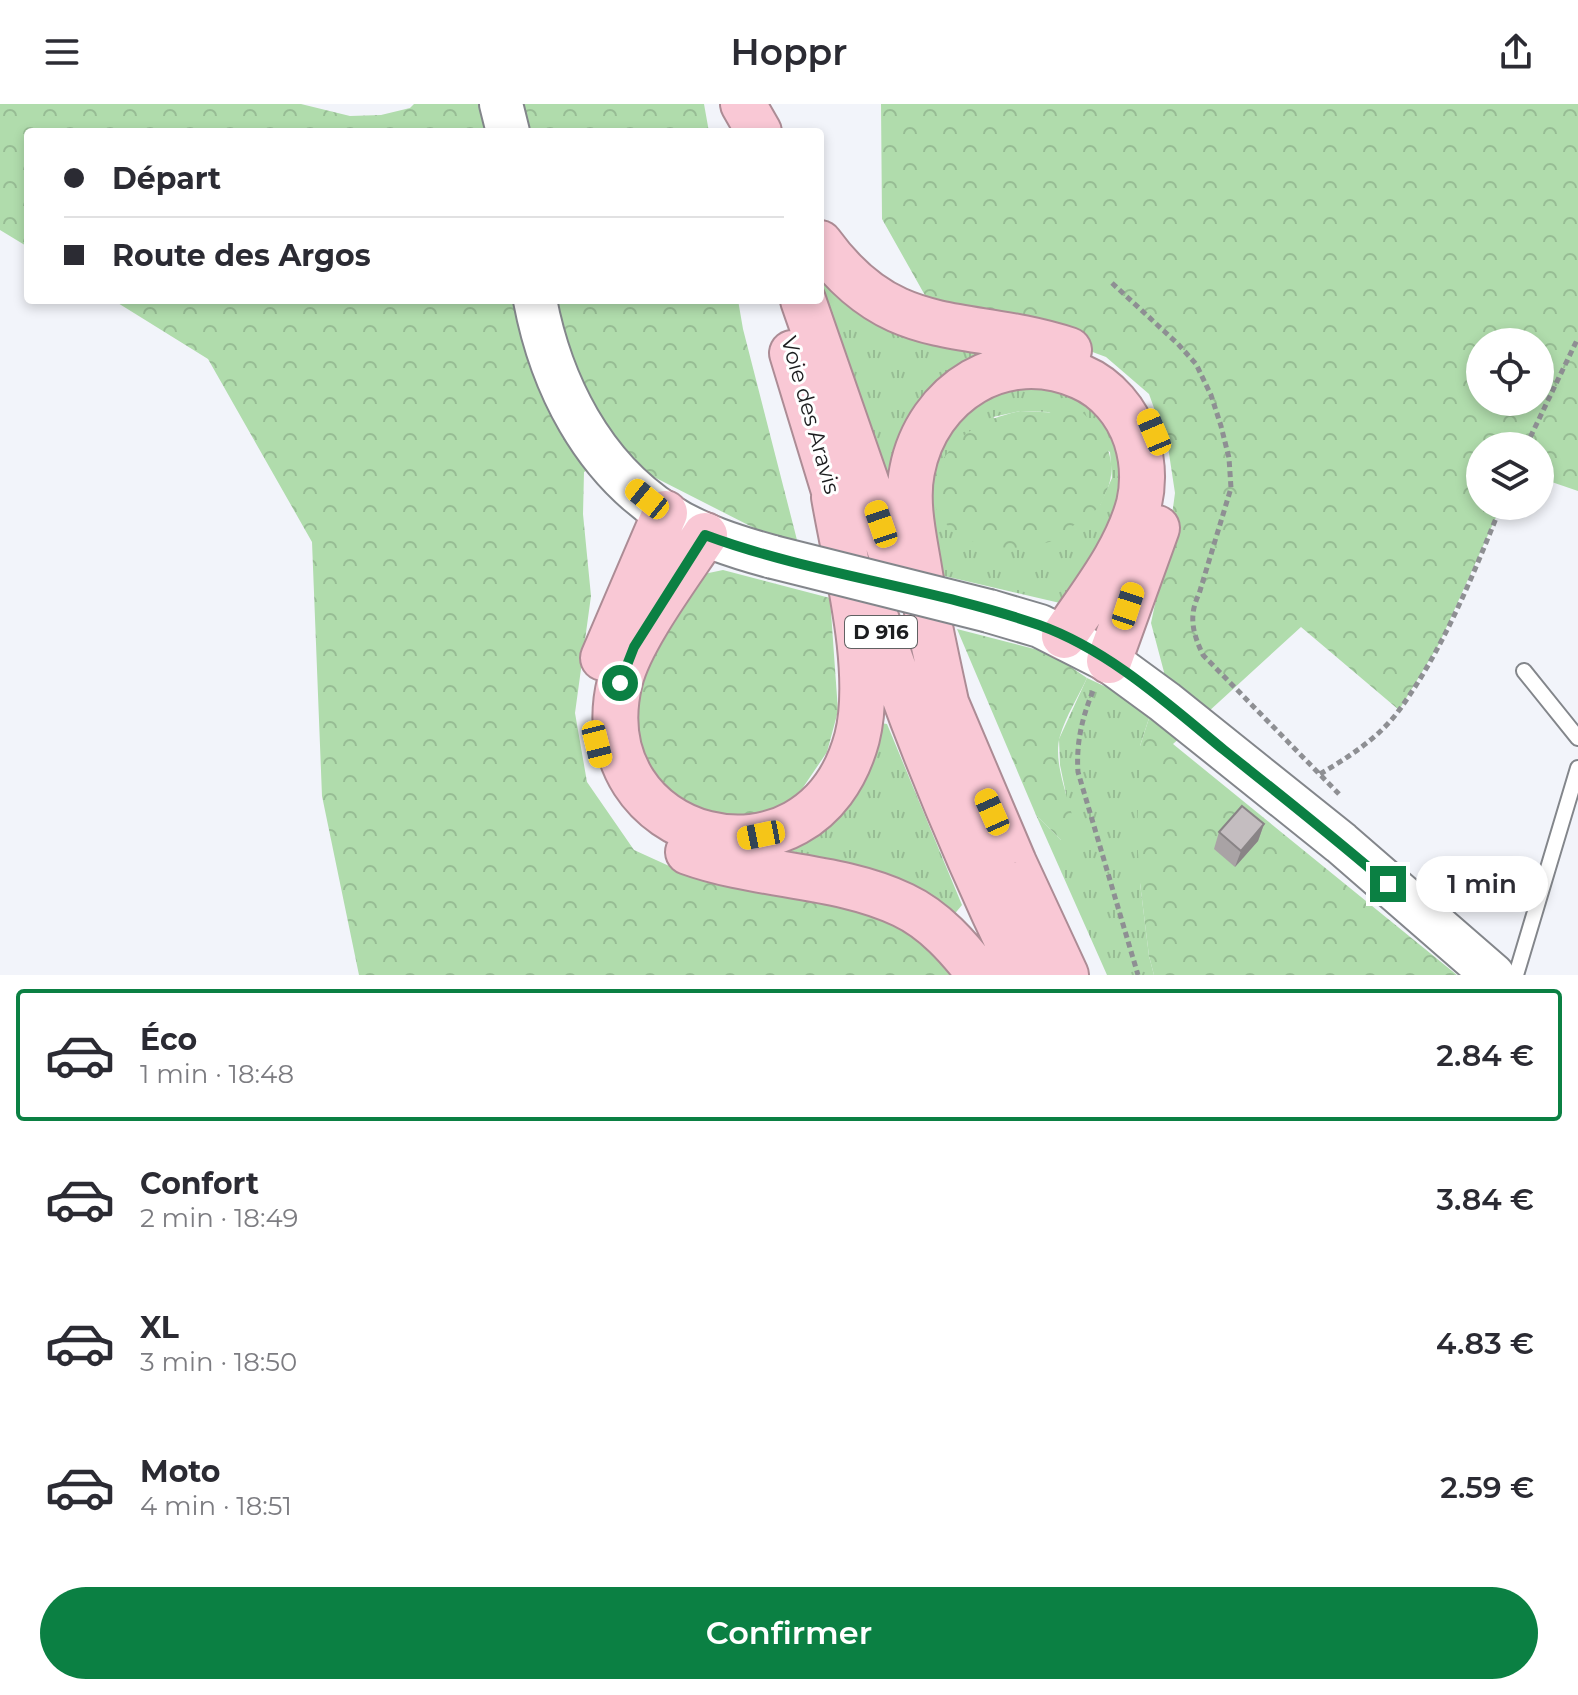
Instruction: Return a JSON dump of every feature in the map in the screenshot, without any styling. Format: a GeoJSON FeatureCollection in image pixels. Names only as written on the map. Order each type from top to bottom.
{"type":"FeatureCollection","features":[{"type":"Feature","properties":{"kind":"highway"},"geometry":{"type":"LineString","coordinates":[[824,248],[851,280],[893,309],[933,324],[1013,336],[1085,356],[1111,370],[1135,394],[1154,432],[1163,475],[1163,498],[1160,518],[1109,661]]}},
{"type":"Feature","properties":{"kind":"highway","name":"Voie des Aravis"},"geometry":{"type":"LineString","coordinates":[[780,304],[834,497],[930,766],[1023,975]]}},
{"type":"Feature","properties":{"kind":"highway","name":"Voie des Aravis"},"geometry":{"type":"LineString","coordinates":[[804,304],[948,711],[1066,975]]}},
{"type":"Feature","properties":{"kind":"highway"},"geometry":{"type":"LineString","coordinates":[[948,711],[930,633],[915,543],[910,500],[912,472],[927,428],[945,403],[978,377],[1011,366],[1035,365],[1062,369],[1099,387],[1119,406],[1141,457],[1142,489],[1130,528],[1105,574],[1064,636]]}},
{"type":"Feature","properties":{"kind":"highway"},"geometry":{"type":"LineString","coordinates":[[705,535],[634,647],[623,670],[616,704],[618,740],[630,776],[640,791],[664,814],[710,837],[744,839],[789,825],[825,800],[841,776],[856,740],[862,703],[862,667],[834,497]]}},
{"type":"Feature","properties":{"kind":"highway"},"geometry":{"type":"LineString","coordinates":[[665,513],[618,620],[597,684],[594,712],[597,744],[608,784],[618,801],[637,822],[682,850],[745,869],[859,890],[905,906],[939,929],[980,975]]}},
{"type":"Feature","properties":{"kind":"street"},"geometry":{"type":"LineString","coordinates":[[501,104],[507,128]]}},
{"type":"Feature","properties":{"kind":"street"},"geometry":{"type":"LineString","coordinates":[[536,304],[546,348],[564,394],[586,432],[606,462],[665,513],[705,535],[773,557],[1040,626],[1109,661],[1341,843],[1493,975]]}},
{"type":"Feature","properties":{"kind":"lane"},"geometry":{"type":"LineString","coordinates":[[1524,671],[1578,738]]}},
{"type":"Feature","properties":{"kind":"lane"},"geometry":{"type":"LineString","coordinates":[[1516,975],[1578,768]]}},
{"type":"Feature","properties":{"kind":"path"},"geometry":{"type":"LineString","coordinates":[[1112,283],[1196,364],[1211,395],[1229,458],[1231,488],[1192,608],[1196,640],[1203,655],[1347,802],[1341,843]]}},
{"type":"Feature","properties":{"kind":"path"},"geometry":{"type":"LineString","coordinates":[[1533,432],[1578,338]]}},
{"type":"Feature","properties":{"kind":"path"},"geometry":{"type":"LineString","coordinates":[[1320,774],[1356,753],[1399,710],[1439,644],[1495,520]]}},
{"type":"Feature","properties":{"kind":"path"},"geometry":{"type":"LineString","coordinates":[[1109,661],[1080,729],[1078,772],[1138,975]]}},
{"type":"Feature","properties":{"kind":"green space"},"geometry":{"type":"Polygon","coordinates":[[[0,104],[301,104],[350,116],[381,115],[410,108],[414,104],[704,104],[708,128],[24,128],[24,245],[0,230],[0,104]]]}},
{"type":"Feature","properties":{"kind":"green space"},"geometry":{"type":"Polygon","coordinates":[[[881,104],[1578,104],[1578,491],[1554,483],[1554,432],[1466,432],[1466,520],[1495,520],[1439,644],[1399,710],[1301,627],[1173,744],[1457,975],[1154,975],[1140,883],[1137,837],[1140,746],[1164,672],[1151,623],[1175,493],[1168,447],[1149,394],[1106,357],[1041,333],[931,306],[882,219],[881,104]]]}},
{"type":"Feature","properties":{"kind":"green space"},"geometry":{"type":"Polygon","coordinates":[[[824,284],[870,319],[983,344],[993,358],[905,426],[889,465],[885,494],[817,313],[819,304],[824,304],[824,284]]]}},
{"type":"Feature","properties":{"kind":"green space"},"geometry":{"type":"Polygon","coordinates":[[[119,304],[739,304],[797,540],[762,532],[650,475],[619,451],[584,472],[583,514],[591,596],[575,713],[587,782],[634,850],[700,880],[745,882],[889,919],[944,946],[965,975],[359,975],[322,796],[312,542],[208,359],[119,304]]]}},
{"type":"Feature","properties":{"kind":"green space"},"geometry":{"type":"Polygon","coordinates":[[[981,381],[1080,389],[1128,449],[1125,521],[1060,603],[923,571],[915,482],[981,381]],[[1020,411],[993,417],[1100,505],[1112,478],[1110,452],[1049,412],[1020,411]]]}},
{"type":"Feature","properties":{"kind":"green space"},"geometry":{"type":"Polygon","coordinates":[[[1020,411],[1084,414],[1108,449],[1111,469],[1107,490],[1096,510],[1049,542],[1003,547],[973,542],[948,526],[939,514],[933,497],[935,473],[962,437],[994,418],[1020,411]]]}},
{"type":"Feature","properties":{"kind":"green space"},"geometry":{"type":"Polygon","coordinates":[[[723,570],[830,598],[838,711],[827,752],[802,789],[781,808],[740,823],[646,790],[624,683],[699,575],[723,570]]]}},
{"type":"Feature","properties":{"kind":"green space"},"geometry":{"type":"Polygon","coordinates":[[[957,629],[1050,653],[1087,678],[1065,721],[1058,748],[1061,775],[1078,842],[1061,840],[1036,815],[957,629]]]}},
{"type":"Feature","properties":{"kind":"green space"},"geometry":{"type":"Polygon","coordinates":[[[1087,678],[1119,693],[1150,715],[1140,746],[1140,883],[1154,975],[1107,975],[1036,815],[1061,840],[1066,794],[1059,739],[1087,678]]]}},
{"type":"Feature","properties":{"kind":"green space"},"geometry":{"type":"Polygon","coordinates":[[[869,721],[887,724],[962,905],[952,917],[760,850],[869,721]]]}},
{"type":"Feature","properties":{"kind":"building"},"geometry":{"type":"Polygon","coordinates":[[[1242,806],[1264,824],[1241,851],[1219,832],[1242,806]]]}},
{"type":"Feature","properties":{"kind":"route"},"geometry":{"type":"LineString","coordinates":[[620,683],[634,647],[705,535],[773,557],[989,611],[1064,636],[1109,661],[1165,702],[1388,884]]}}]}
